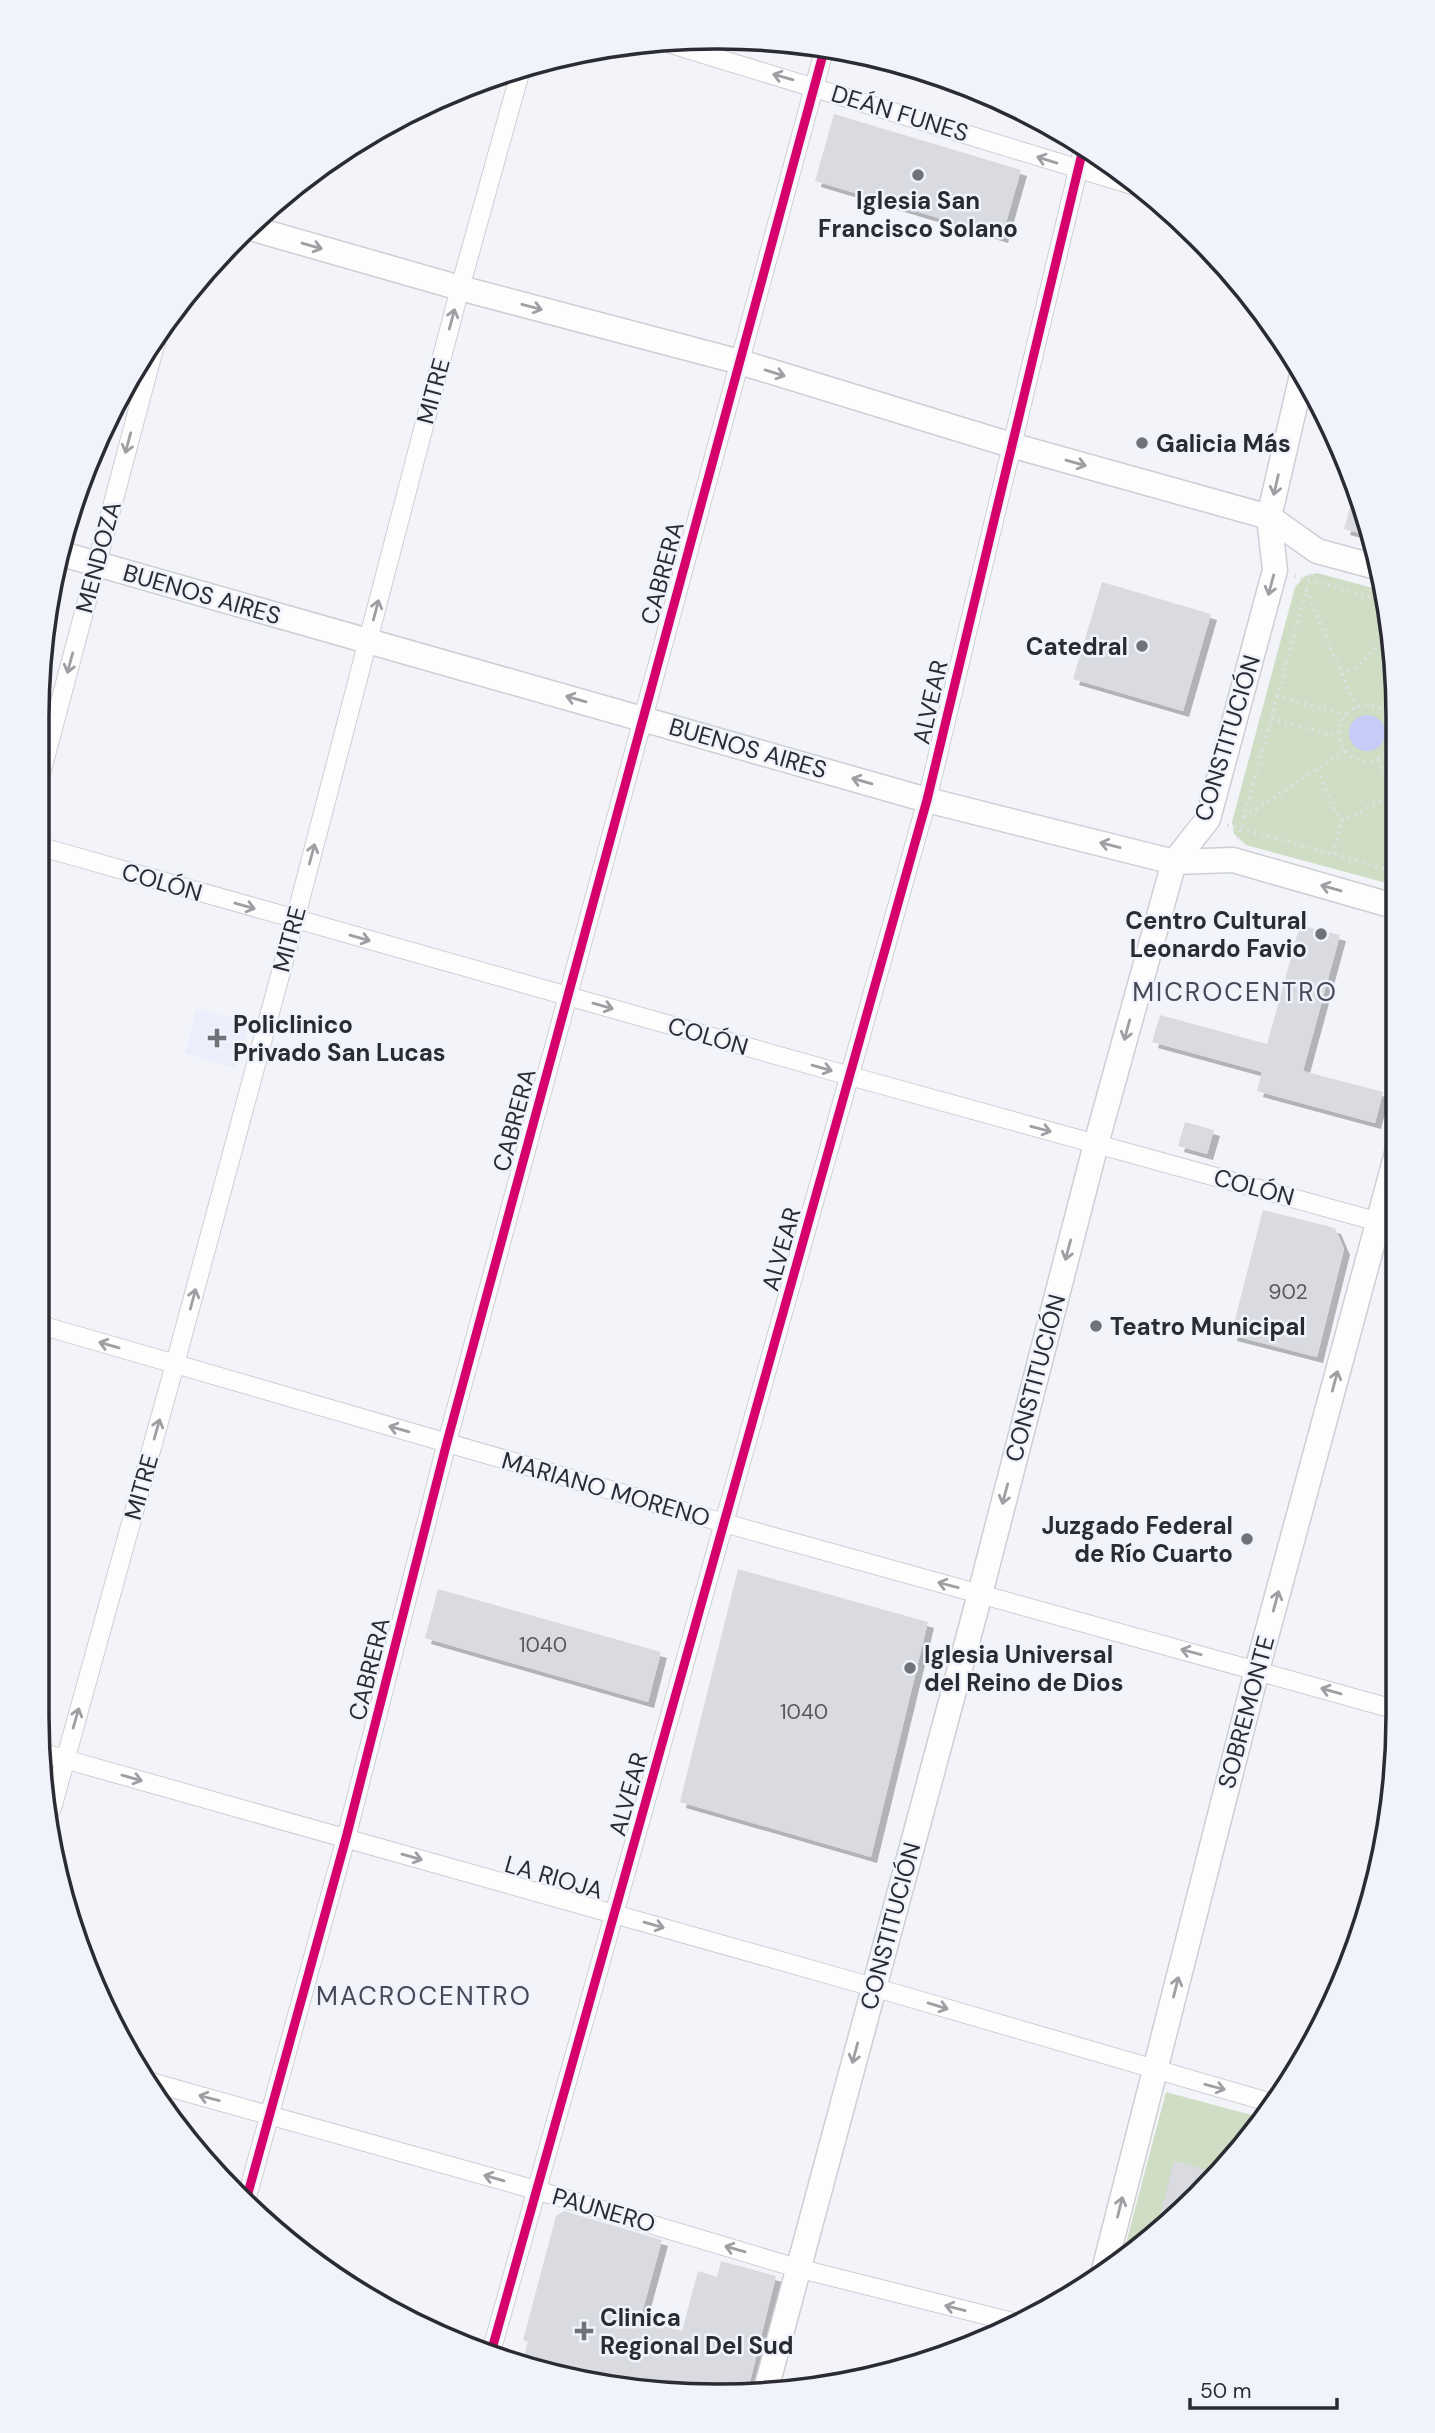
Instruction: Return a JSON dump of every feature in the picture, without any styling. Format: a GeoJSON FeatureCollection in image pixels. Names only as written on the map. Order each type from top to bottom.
{"type":"FeatureCollection","features":[{"type":"Feature","properties":{"kind":"main road"},"geometry":{"type":"LineString","coordinates":[[260,231],[460,288],[740,362],[1011,444],[1269,517],[1317,551],[1368,566]]}},
{"type":"Feature","properties":{"kind":"main road","name":"CONSTITUCIÓN"},"geometry":{"type":"LineString","coordinates":[[768,2382],[979,1594],[1096,1144],[1174,862],[1208,819],[1275,570],[1269,517],[1299,388]]}},
{"type":"Feature","properties":{"kind":"main road","name":"BUENOS AIRES"},"geometry":{"type":"LineString","coordinates":[[69,556],[927,800],[1174,862],[1233,860],[1386,904]]}},
{"type":"Feature","properties":{"kind":"main road","name":"SOBREMONTE"},"geometry":{"type":"LineString","coordinates":[[1107,2258],[1257,1670],[1386,1227]]}},
{"type":"Feature","properties":{"kind":"street","name":"DEÁN FUNES"},"geometry":{"type":"LineString","coordinates":[[690,50],[1115,180]]}},
{"type":"Feature","properties":{"kind":"street","name":"CABRERA"},"geometry":{"type":"LineString","coordinates":[[249,2192],[346,1838],[447,1442],[822,58]]}},
{"type":"Feature","properties":{"kind":"street","name":"MITRE"},"geometry":{"type":"LineString","coordinates":[[54,1799],[295,920],[460,288],[518,80]]}},
{"type":"Feature","properties":{"kind":"street","name":"ALVEAR"},"geometry":{"type":"LineString","coordinates":[[493,2345],[927,800],[1081,157]]}},
{"type":"Feature","properties":{"kind":"street","name":"MENDOZA"},"geometry":{"type":"LineString","coordinates":[[49,743],[149,367]]}},
{"type":"Feature","properties":{"kind":"street","name":"COLÓN"},"geometry":{"type":"LineString","coordinates":[[49,849],[850,1076],[1386,1224]]}},
{"type":"Feature","properties":{"kind":"street","name":"MARIANO MORENO"},"geometry":{"type":"LineString","coordinates":[[49,1327],[724,1523],[1386,1707]]}},
{"type":"Feature","properties":{"kind":"street","name":"LA RIOJA"},"geometry":{"type":"LineString","coordinates":[[50,1756],[873,1987],[1263,2101]]}},
{"type":"Feature","properties":{"kind":"street","name":"PAUNERO"},"geometry":{"type":"LineString","coordinates":[[161,2085],[537,2190],[797,2267],[1002,2320]]}},
{"type":"Feature","properties":{"kind":"path"},"geometry":{"type":"LineString","coordinates":[[1233,860],[1317,551]]}},
{"type":"Feature","properties":{"kind":"path"},"geometry":{"type":"LineString","coordinates":[[1275,570],[1375,598]]}},
{"type":"Feature","properties":{"kind":"path"},"geometry":{"type":"LineString","coordinates":[[1306,590],[1356,708]]}},
{"type":"Feature","properties":{"kind":"path"},"geometry":{"type":"LineString","coordinates":[[1342,675],[1358,666],[1377,646],[1382,645]]}},
{"type":"Feature","properties":{"kind":"path"},"geometry":{"type":"LineString","coordinates":[[1277,696],[1346,715]]}},
{"type":"Feature","properties":{"kind":"path"},"geometry":{"type":"LineString","coordinates":[[1386,714],[1368,705],[1356,708],[1346,715],[1340,726],[1339,737],[1345,751],[1354,758],[1366,761],[1378,759],[1386,753]]}},
{"type":"Feature","properties":{"kind":"path"},"geometry":{"type":"LineString","coordinates":[[1271,719],[1339,737]]}},
{"type":"Feature","properties":{"kind":"path"},"geometry":{"type":"LineString","coordinates":[[1244,817],[1345,751]]}},
{"type":"Feature","properties":{"kind":"path"},"geometry":{"type":"LineString","coordinates":[[1378,759],[1386,779]]}},
{"type":"Feature","properties":{"kind":"path"},"geometry":{"type":"LineString","coordinates":[[1318,769],[1332,806],[1342,820],[1333,855]]}},
{"type":"Feature","properties":{"kind":"path"},"geometry":{"type":"LineString","coordinates":[[1342,820],[1362,813],[1386,798]]}},
{"type":"Feature","properties":{"kind":"path"},"geometry":{"type":"LineString","coordinates":[[1208,819],[1386,869]]}},
{"type":"Feature","properties":{"kind":"shaded area","name":"Policlinico Privado San Lucas"},"geometry":{"type":"Polygon","coordinates":[[[196,1009],[249,1022],[236,1068],[185,1053],[196,1009]]]}},
{"type":"Feature","properties":{"kind":"green space"},"geometry":{"type":"Polygon","coordinates":[[[1317,573],[1373,588],[1385,674],[1386,883],[1246,845],[1234,834],[1232,822],[1295,587],[1305,576],[1317,573]]]}},
{"type":"Feature","properties":{"kind":"green space"},"geometry":{"type":"Polygon","coordinates":[[[1166,2092],[1253,2115],[1190,2188],[1126,2245],[1166,2092]]]}},
{"type":"Feature","properties":{"kind":"water"},"geometry":{"type":"Polygon","coordinates":[[[1367,715],[1380,720],[1385,733],[1380,746],[1367,751],[1354,746],[1349,733],[1354,720],[1367,715]]]}},
{"type":"Feature","properties":{"kind":"building","name":"Iglesia San Francisco Solano"},"geometry":{"type":"Polygon","coordinates":[[[834,114],[1021,170],[1002,237],[815,181],[834,114]]]}},
{"type":"Feature","properties":{"kind":"building"},"geometry":{"type":"Polygon","coordinates":[[[1351,503],[1360,533],[1344,529],[1351,503]]]}},
{"type":"Feature","properties":{"kind":"building","name":"Catedral"},"geometry":{"type":"Polygon","coordinates":[[[1102,582],[1211,614],[1183,711],[1073,679],[1102,582]]]}},
{"type":"Feature","properties":{"kind":"building"},"geometry":{"type":"Polygon","coordinates":[[[1300,925],[1340,935],[1303,1071],[1383,1092],[1375,1123],[1257,1091],[1262,1072],[1152,1042],[1160,1015],[1267,1044],[1300,925]]]}},
{"type":"Feature","properties":{"kind":"building"},"geometry":{"type":"Polygon","coordinates":[[[1185,1122],[1214,1130],[1207,1154],[1178,1146],[1185,1122]]]}},
{"type":"Feature","properties":{"kind":"building"},"geometry":{"type":"Polygon","coordinates":[[[1263,1210],[1335,1228],[1344,1249],[1317,1357],[1231,1335],[1263,1210]]]}},
{"type":"Feature","properties":{"kind":"building"},"geometry":{"type":"Polygon","coordinates":[[[738,1569],[928,1622],[871,1857],[680,1802],[738,1569]]]}},
{"type":"Feature","properties":{"kind":"building"},"geometry":{"type":"Polygon","coordinates":[[[438,1589],[661,1652],[648,1702],[425,1638],[438,1589]]]}},
{"type":"Feature","properties":{"kind":"building"},"geometry":{"type":"Polygon","coordinates":[[[1174,2161],[1207,2170],[1190,2188],[1160,2216],[1174,2161]]]}},
{"type":"Feature","properties":{"kind":"building"},"geometry":{"type":"Polygon","coordinates":[[[564,2211],[662,2240],[640,2320],[682,2331],[698,2271],[717,2277],[721,2261],[776,2276],[750,2383],[674,2383],[630,2378],[587,2371],[524,2355],[528,2342],[523,2340],[556,2216],[564,2211]]]}},
{"type":"Feature","properties":{"kind":"cycle path"},"geometry":{"type":"LineString","coordinates":[[249,2191],[346,1838],[447,1442],[822,58]]}},
{"type":"Feature","properties":{"kind":"cycle path"},"geometry":{"type":"LineString","coordinates":[[493,2345],[927,800],[1081,157]]}},
{"type":"Feature","properties":{"kind":"place","name":"Iglesia San Francisco Solano"},"geometry":{"type":"Point","coordinates":[918,175]}},
{"type":"Feature","properties":{"kind":"place","name":"Galicia Más"},"geometry":{"type":"Point","coordinates":[1142,443]}},
{"type":"Feature","properties":{"kind":"place","name":"Catedral"},"geometry":{"type":"Point","coordinates":[1142,646]}},
{"type":"Feature","properties":{"kind":"place","name":"Centro Cultural Leonardo Favio"},"geometry":{"type":"Point","coordinates":[1321,934]}},
{"type":"Feature","properties":{"kind":"place","name":"Policlinico Privado San Lucas"},"geometry":{"type":"Point","coordinates":[217,1038]}},
{"type":"Feature","properties":{"kind":"place","name":"Teatro Municipal"},"geometry":{"type":"Point","coordinates":[1096,1326]}},
{"type":"Feature","properties":{"kind":"place","name":"Juzgado Federal de Río Cuarto"},"geometry":{"type":"Point","coordinates":[1247,1539]}},
{"type":"Feature","properties":{"kind":"place","name":"Iglesia Universal del Reino de Dios"},"geometry":{"type":"Point","coordinates":[910,1668]}},
{"type":"Feature","properties":{"kind":"place","name":"Clinica Regional Del Sud"},"geometry":{"type":"Point","coordinates":[584,2331]}},
{"type":"Feature","properties":{"kind":"district","name":"MICROCENTRO"},"geometry":{"type":"Point","coordinates":[1235,992]}},
{"type":"Feature","properties":{"kind":"district","name":"MACROCENTRO"},"geometry":{"type":"Point","coordinates":[424,1996]}}]}
